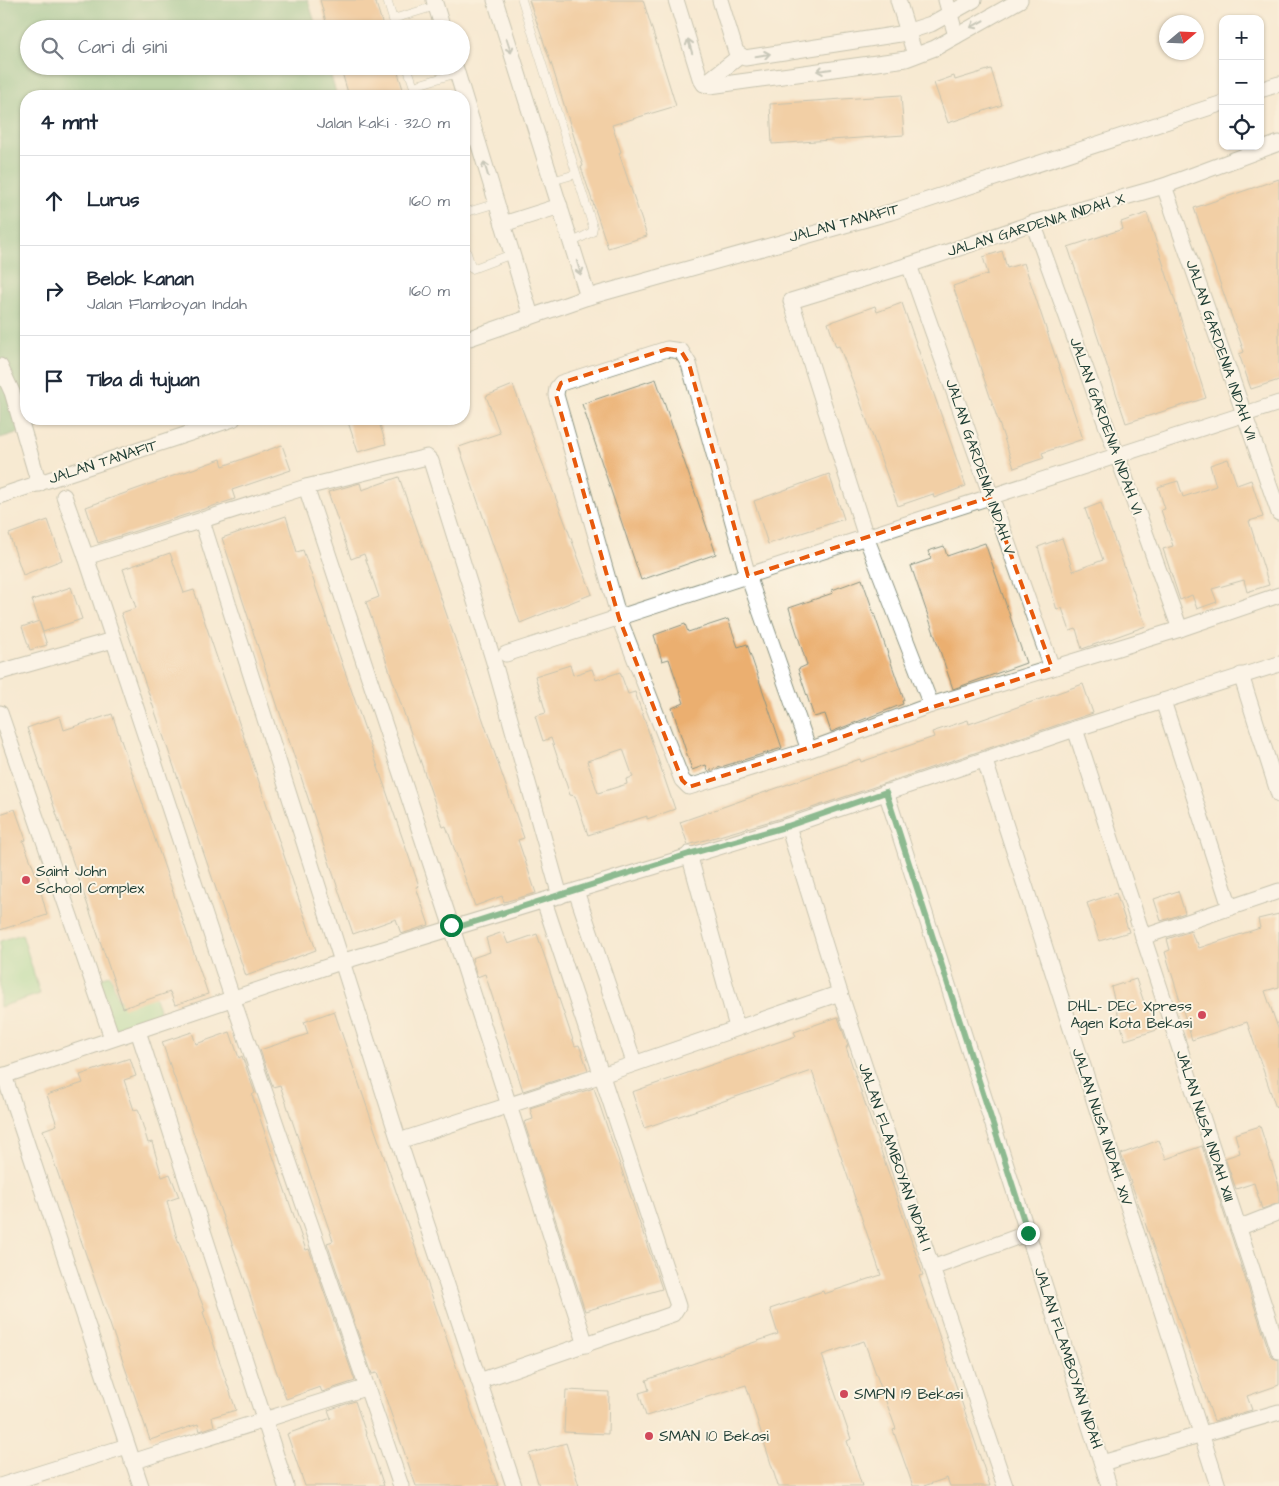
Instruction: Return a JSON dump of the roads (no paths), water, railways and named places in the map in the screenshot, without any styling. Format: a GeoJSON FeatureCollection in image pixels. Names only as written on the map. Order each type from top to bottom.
{"type":"FeatureCollection","features":[{"type":"Feature","properties":{"kind":"street"},"geometry":{"type":"LineString","coordinates":[[495,0],[588,297]]}},
{"type":"Feature","properties":{"kind":"street"},"geometry":{"type":"LineString","coordinates":[[676,0],[700,78],[704,84],[710,86],[906,59],[935,48],[1020,0]]}},
{"type":"Feature","properties":{"kind":"street"},"geometry":{"type":"LineString","coordinates":[[720,0],[736,52],[745,58],[908,32],[931,24],[948,6],[974,0]]}},
{"type":"Feature","properties":{"kind":"street"},"geometry":{"type":"LineString","coordinates":[[898,0],[915,55]]}},
{"type":"Feature","properties":{"kind":"street"},"geometry":{"type":"LineString","coordinates":[[435,3],[440,20]]}},
{"type":"Feature","properties":{"kind":"street"},"geometry":{"type":"LineString","coordinates":[[948,6],[956,36]]}},
{"type":"Feature","properties":{"kind":"street"},"geometry":{"type":"LineString","coordinates":[[704,84],[740,56]]}},
{"type":"Feature","properties":{"kind":"street"},"geometry":{"type":"LineString","coordinates":[[457,75],[460,90]]}},
{"type":"Feature","properties":{"kind":"street"},"geometry":{"type":"LineString","coordinates":[[1264,89],[1279,84]]}},
{"type":"Feature","properties":{"kind":"street","name":"JALAN TANAFIT"},"geometry":{"type":"LineString","coordinates":[[470,338],[588,297],[890,212],[1219,104]]}},
{"type":"Feature","properties":{"kind":"street"},"geometry":{"type":"LineString","coordinates":[[470,141],[497,203],[531,316]]}},
{"type":"Feature","properties":{"kind":"street","name":"JALAN GARDENIA INDAH X"},"geometry":{"type":"LineString","coordinates":[[866,537],[791,301],[909,265],[1033,223],[1164,186],[1279,143]]}},
{"type":"Feature","properties":{"kind":"street","name":"JALAN GARDENIA INDAH VII"},"geometry":{"type":"LineString","coordinates":[[1164,186],[1279,513]]}},
{"type":"Feature","properties":{"kind":"street"},"geometry":{"type":"LineString","coordinates":[[503,224],[560,206]]}},
{"type":"Feature","properties":{"kind":"street","name":"JALAN GARDENIA INDAH VI"},"geometry":{"type":"LineString","coordinates":[[1033,223],[1180,629]]}},
{"type":"Feature","properties":{"kind":"street","name":"JALAN GARDENIA INDAH V"},"geometry":{"type":"LineString","coordinates":[[909,265],[1052,668]]}},
{"type":"Feature","properties":{"kind":"street"},"geometry":{"type":"LineString","coordinates":[[808,750],[748,576],[689,364],[681,352],[668,349],[561,383],[557,388],[556,395],[619,618],[682,780],[689,787],[808,750],[931,705],[1180,629],[1279,595]]}},
{"type":"Feature","properties":{"kind":"street"},"geometry":{"type":"LineString","coordinates":[[0,366],[12,392],[20,419]]}},
{"type":"Feature","properties":{"kind":"street"},"geometry":{"type":"LineString","coordinates":[[506,654],[1279,403]]}},
{"type":"Feature","properties":{"kind":"street"},"geometry":{"type":"LineString","coordinates":[[22,425],[39,484]]}},
{"type":"Feature","properties":{"kind":"street","name":"JALAN TANAFIT"},"geometry":{"type":"LineString","coordinates":[[0,496],[215,425]]}},
{"type":"Feature","properties":{"kind":"street"},"geometry":{"type":"LineString","coordinates":[[86,557],[306,487],[427,457],[431,461],[493,659],[560,896]]}},
{"type":"Feature","properties":{"kind":"street"},"geometry":{"type":"LineString","coordinates":[[306,487],[452,929],[586,1345]]}},
{"type":"Feature","properties":{"kind":"street"},"geometry":{"type":"LineString","coordinates":[[64,496],[365,1388],[401,1486]]}},
{"type":"Feature","properties":{"kind":"street"},"geometry":{"type":"LineString","coordinates":[[202,521],[398,1141],[514,1486]]}},
{"type":"Feature","properties":{"kind":"street"},"geometry":{"type":"LineString","coordinates":[[866,537],[931,705]]}},
{"type":"Feature","properties":{"kind":"street"},"geometry":{"type":"LineString","coordinates":[[0,672],[113,640]]}},
{"type":"Feature","properties":{"kind":"street"},"geometry":{"type":"LineString","coordinates":[[140,1486],[2,1076],[112,1038],[233,1000],[341,962],[544,901],[689,854],[888,798],[1074,729],[1279,664]]}},
{"type":"Feature","properties":{"kind":"street"},"geometry":{"type":"LineString","coordinates":[[1241,675],[1279,796]]}},
{"type":"Feature","properties":{"kind":"street"},"geometry":{"type":"LineString","coordinates":[[1163,701],[1230,907]]}},
{"type":"Feature","properties":{"kind":"street"},"geometry":{"type":"LineString","coordinates":[[0,713],[112,1038]]}},
{"type":"Feature","properties":{"kind":"street","name":"JALAN NUSA INDAH XIII"},"geometry":{"type":"LineString","coordinates":[[1074,729],[1279,1351]]}},
{"type":"Feature","properties":{"kind":"street","name":"JALAN NUSA INDAH. XIV"},"geometry":{"type":"LineString","coordinates":[[984,761],[1218,1486]]}},
{"type":"Feature","properties":{"kind":"street","name":"JALAN FLAMBOYAN INDAH"},"geometry":{"type":"LineString","coordinates":[[888,798],[1109,1486]]}},
{"type":"Feature","properties":{"kind":"street","name":"JALAN FLAMBOYAN INDAH I"},"geometry":{"type":"LineString","coordinates":[[788,826],[840,993],[1005,1486]]}},
{"type":"Feature","properties":{"kind":"street"},"geometry":{"type":"LineString","coordinates":[[689,854],[737,1027]]}},
{"type":"Feature","properties":{"kind":"street"},"geometry":{"type":"LineString","coordinates":[[1143,937],[1279,890]]}},
{"type":"Feature","properties":{"kind":"street"},"geometry":{"type":"LineString","coordinates":[[576,891],[634,1062]]}},
{"type":"Feature","properties":{"kind":"street"},"geometry":{"type":"LineString","coordinates":[[479,1381],[673,1314],[678,1306],[544,901]]}},
{"type":"Feature","properties":{"kind":"street"},"geometry":{"type":"LineString","coordinates":[[398,1141],[602,1075],[634,1062],[840,993]]}},
{"type":"Feature","properties":{"kind":"street"},"geometry":{"type":"LineString","coordinates":[[138,1031],[286,1486]]}},
{"type":"Feature","properties":{"kind":"street"},"geometry":{"type":"LineString","coordinates":[[1238,1228],[1279,1212]]}},
{"type":"Feature","properties":{"kind":"street"},"geometry":{"type":"LineString","coordinates":[[932,1268],[1028,1233]]}},
{"type":"Feature","properties":{"kind":"street"},"geometry":{"type":"LineString","coordinates":[[132,1462],[365,1388]]}},
{"type":"Feature","properties":{"kind":"street"},"geometry":{"type":"LineString","coordinates":[[1102,1463],[1279,1412]]}},
{"type":"Feature","properties":{"kind":"street"},"geometry":{"type":"LineString","coordinates":[[0,1486],[127,1446]]}},
{"type":"Feature","properties":{"kind":"lane"},"geometry":{"type":"LineString","coordinates":[[387,0],[393,19],[435,3]]}},
{"type":"Feature","properties":{"kind":"lane"},"geometry":{"type":"LineString","coordinates":[[522,0],[593,227],[592,232],[572,243]]}},
{"type":"Feature","properties":{"kind":"lane"},"geometry":{"type":"LineString","coordinates":[[411,75],[415,90]]}},
{"type":"Feature","properties":{"kind":"lane"},"geometry":{"type":"LineString","coordinates":[[414,86],[443,75]]}},
{"type":"Feature","properties":{"kind":"lane"},"geometry":{"type":"LineString","coordinates":[[552,181],[576,174]]}},
{"type":"Feature","properties":{"kind":"lane"},"geometry":{"type":"LineString","coordinates":[[470,211],[497,203]]}},
{"type":"Feature","properties":{"kind":"lane"},"geometry":{"type":"LineString","coordinates":[[470,263],[472,269],[512,254]]}},
{"type":"Feature","properties":{"kind":"place","name":"Saint John School Complex"},"geometry":{"type":"Point","coordinates":[26,880]}},
{"type":"Feature","properties":{"kind":"place","name":"DHL- DEC Xpress Agen Kota Bekasi"},"geometry":{"type":"Point","coordinates":[1202,1015]}},
{"type":"Feature","properties":{"kind":"place","name":"SMPN 19 Bekasi"},"geometry":{"type":"Point","coordinates":[844,1394]}},
{"type":"Feature","properties":{"kind":"place","name":"SMAN 10 Bekasi"},"geometry":{"type":"Point","coordinates":[649,1436]}}]}
